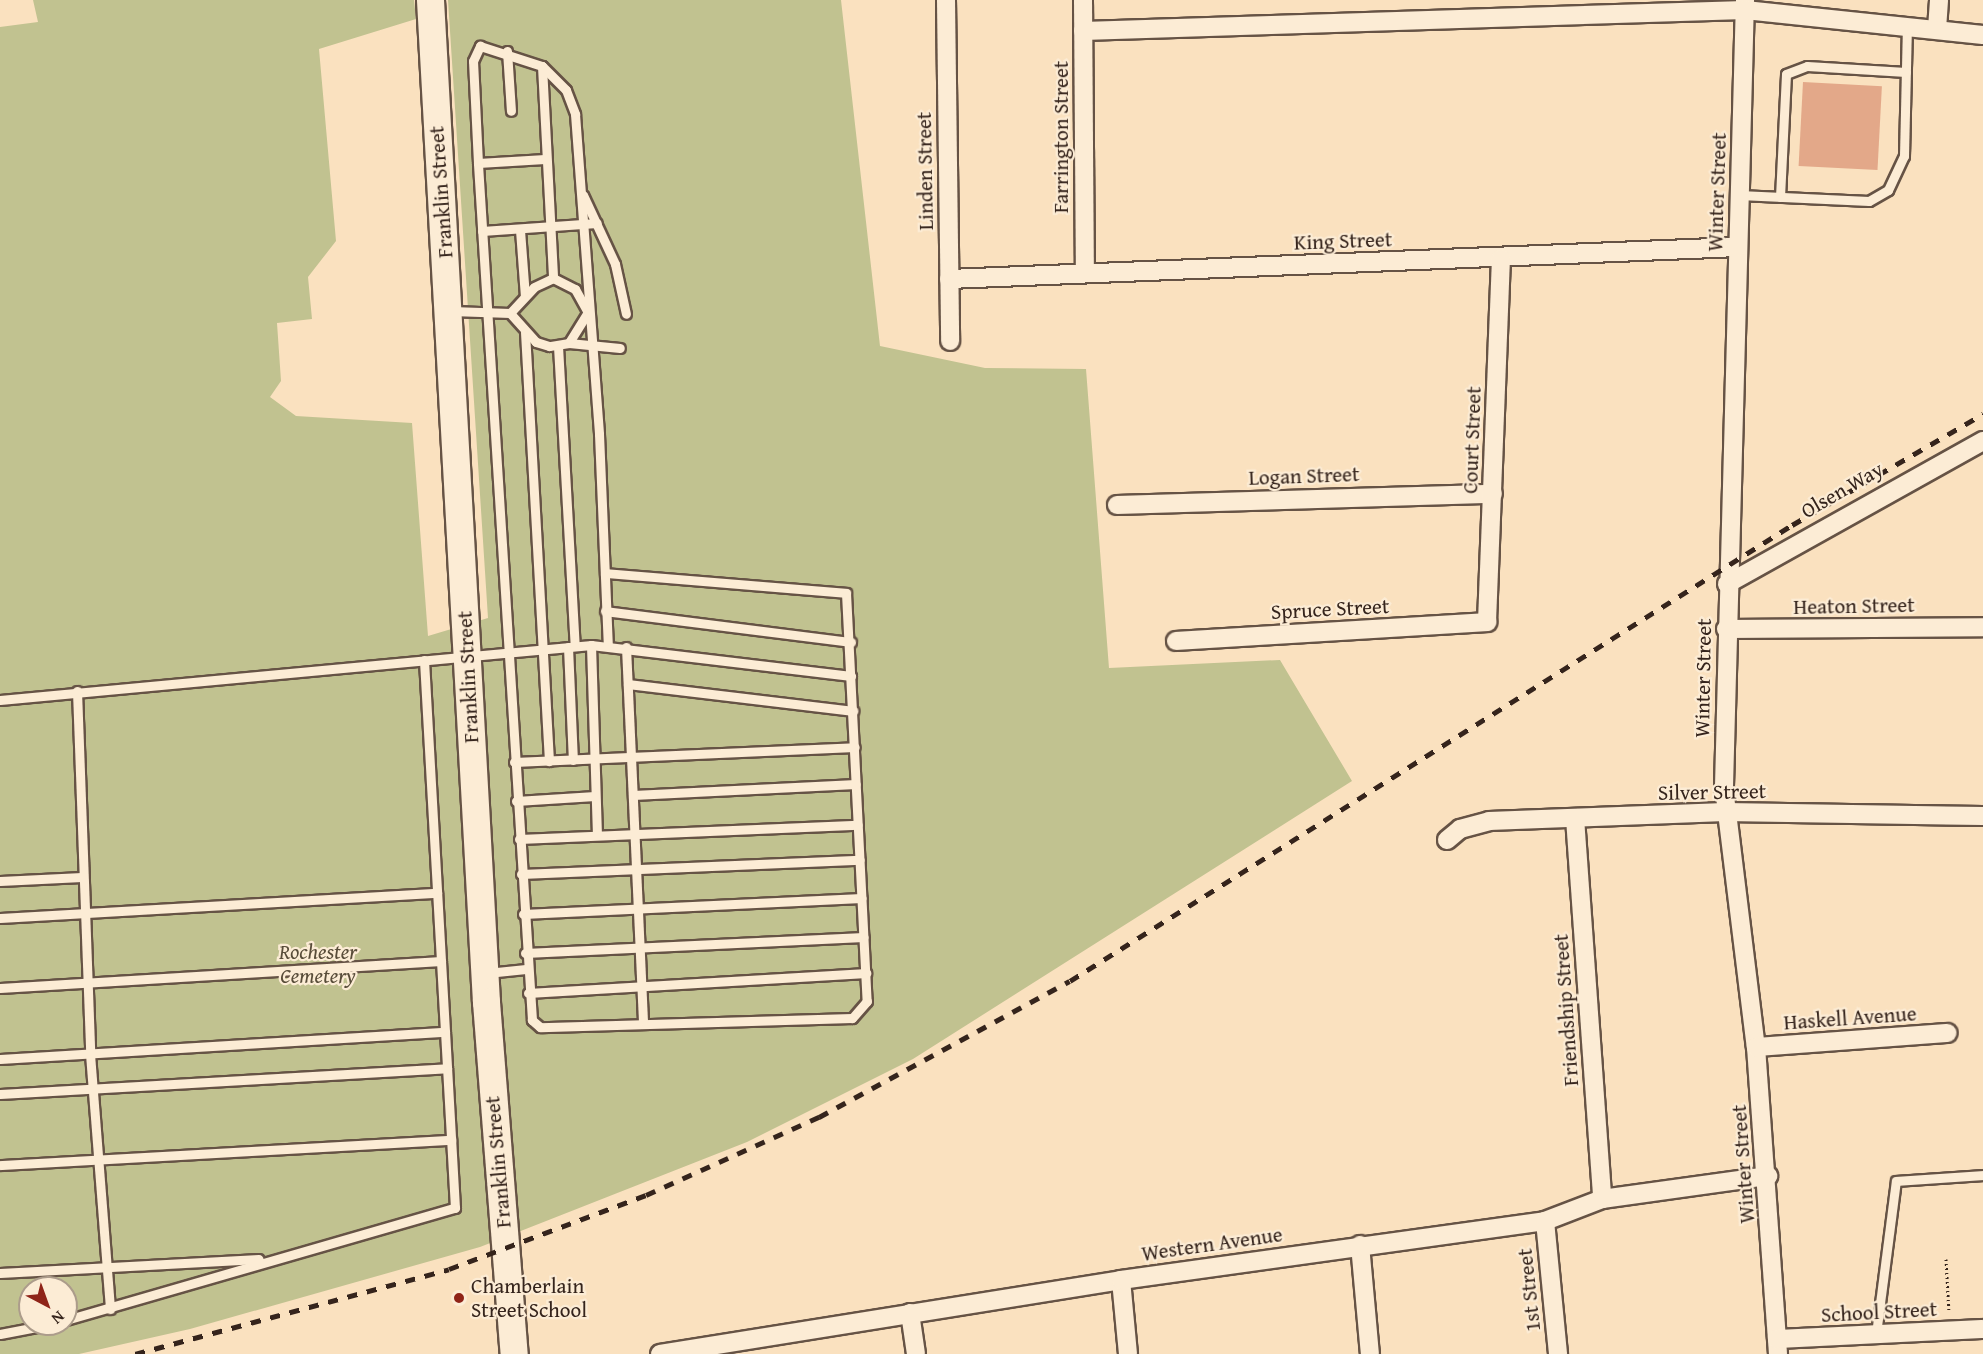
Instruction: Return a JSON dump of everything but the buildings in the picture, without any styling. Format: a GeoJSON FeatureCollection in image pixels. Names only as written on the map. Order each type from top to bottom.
{"type":"FeatureCollection","features":[{"type":"Feature","properties":{"kind":"street","name":"Franklin Street"},"geometry":{"type":"LineString","coordinates":[[430,0],[485,973],[514,1354]]}},
{"type":"Feature","properties":{"kind":"street","name":"Linden Street"},"geometry":{"type":"LineString","coordinates":[[946,0],[950,341]]}},
{"type":"Feature","properties":{"kind":"street","name":"Farrington Street"},"geometry":{"type":"LineString","coordinates":[[1083,0],[1084,273]]}},
{"type":"Feature","properties":{"kind":"street"},"geometry":{"type":"LineString","coordinates":[[1938,29],[1939,0]]}},
{"type":"Feature","properties":{"kind":"street"},"geometry":{"type":"LineString","coordinates":[[1083,31],[1745,5],[1983,35]]}},
{"type":"Feature","properties":{"kind":"street","name":"Winter Street"},"geometry":{"type":"LineString","coordinates":[[1745,5],[1727,584],[1725,812],[1756,1047],[1768,1176],[1777,1347]]}},
{"type":"Feature","properties":{"kind":"street","name":"King Street"},"geometry":{"type":"LineString","coordinates":[[949,279],[1738,247]]}},
{"type":"Feature","properties":{"kind":"street","name":"Court Street"},"geometry":{"type":"LineString","coordinates":[[1487,622],[1501,258]]}},
{"type":"Feature","properties":{"kind":"street","name":"Olsen Way"},"geometry":{"type":"LineString","coordinates":[[1727,584],[1983,441]]}},
{"type":"Feature","properties":{"kind":"street","name":"Logan Street"},"geometry":{"type":"LineString","coordinates":[[1117,505],[1493,494]]}},
{"type":"Feature","properties":{"kind":"street","name":"Spruce Street"},"geometry":{"type":"LineString","coordinates":[[1176,641],[1487,622]]}},
{"type":"Feature","properties":{"kind":"street","name":"Heaton Street"},"geometry":{"type":"LineString","coordinates":[[1726,629],[1983,627]]}},
{"type":"Feature","properties":{"kind":"street","name":"Silver Street"},"geometry":{"type":"LineString","coordinates":[[1447,840],[1475,823],[1575,818],[1725,812],[1983,816]]}},
{"type":"Feature","properties":{"kind":"street","name":"Friendship Street"},"geometry":{"type":"LineString","coordinates":[[1575,818],[1602,1199]]}},
{"type":"Feature","properties":{"kind":"street","name":"Haskell Avenue"},"geometry":{"type":"LineString","coordinates":[[1756,1047],[1947,1033]]}},
{"type":"Feature","properties":{"kind":"street","name":"Western Avenue"},"geometry":{"type":"LineString","coordinates":[[660,1354],[700,1351],[910,1313],[1122,1280],[1545,1221],[1602,1199],[1768,1176]]}},
{"type":"Feature","properties":{"kind":"street","name":"1st Street"},"geometry":{"type":"LineString","coordinates":[[1545,1221],[1558,1354]]}},
{"type":"Feature","properties":{"kind":"street"},"geometry":{"type":"LineString","coordinates":[[1360,1245],[1370,1354]]}},
{"type":"Feature","properties":{"kind":"street"},"geometry":{"type":"LineString","coordinates":[[1122,1280],[1128,1354]]}},
{"type":"Feature","properties":{"kind":"street"},"geometry":{"type":"LineString","coordinates":[[910,1313],[916,1354]]}},
{"type":"Feature","properties":{"kind":"street","name":"School Street"},"geometry":{"type":"LineString","coordinates":[[1777,1347],[1876,1334],[1983,1329]]}},
{"type":"Feature","properties":{"kind":"lane"},"geometry":{"type":"LineString","coordinates":[[1739,195],[1869,201],[1888,190],[1904,156],[1907,25]]}},
{"type":"Feature","properties":{"kind":"lane"},"geometry":{"type":"LineString","coordinates":[[605,573],[838,589],[849,599],[867,1001],[852,1018],[644,1021],[540,1027],[529,1012],[478,163],[474,53],[480,46],[507,51],[542,66],[572,101],[582,192],[608,645]]}},
{"type":"Feature","properties":{"kind":"lane"},"geometry":{"type":"LineString","coordinates":[[507,51],[511,111]]}},
{"type":"Feature","properties":{"kind":"lane"},"geometry":{"type":"LineString","coordinates":[[542,66],[545,159],[553,278]]}},
{"type":"Feature","properties":{"kind":"lane"},"geometry":{"type":"LineString","coordinates":[[1780,197],[1786,74],[1807,66],[1906,72]]}},
{"type":"Feature","properties":{"kind":"lane"},"geometry":{"type":"LineString","coordinates":[[478,163],[545,159]]}},
{"type":"Feature","properties":{"kind":"lane"},"geometry":{"type":"LineString","coordinates":[[582,192],[615,264],[626,314]]}},
{"type":"Feature","properties":{"kind":"lane"},"geometry":{"type":"LineString","coordinates":[[482,231],[549,229],[597,223]]}},
{"type":"Feature","properties":{"kind":"lane"},"geometry":{"type":"LineString","coordinates":[[520,230],[525,296]]}},
{"type":"Feature","properties":{"kind":"lane"},"geometry":{"type":"LineString","coordinates":[[553,278],[575,288],[588,312]]}},
{"type":"Feature","properties":{"kind":"lane"},"geometry":{"type":"LineString","coordinates":[[510,313],[525,296],[553,278]]}},
{"type":"Feature","properties":{"kind":"lane"},"geometry":{"type":"LineString","coordinates":[[449,311],[510,313],[536,342],[558,346],[590,342],[620,348]]}},
{"type":"Feature","properties":{"kind":"lane"},"geometry":{"type":"LineString","coordinates":[[569,343],[588,312]]}},
{"type":"Feature","properties":{"kind":"lane"},"geometry":{"type":"LineString","coordinates":[[525,332],[549,761]]}},
{"type":"Feature","properties":{"kind":"lane"},"geometry":{"type":"LineString","coordinates":[[558,346],[572,647],[573,760]]}},
{"type":"Feature","properties":{"kind":"lane"},"geometry":{"type":"LineString","coordinates":[[606,610],[851,642]]}},
{"type":"Feature","properties":{"kind":"lane"},"geometry":{"type":"LineString","coordinates":[[591,645],[597,835]]}},
{"type":"Feature","properties":{"kind":"lane"},"geometry":{"type":"LineString","coordinates":[[0,700],[77,691],[591,645],[626,647],[851,676]]}},
{"type":"Feature","properties":{"kind":"lane"},"geometry":{"type":"LineString","coordinates":[[626,647],[644,1021]]}},
{"type":"Feature","properties":{"kind":"lane"},"geometry":{"type":"LineString","coordinates":[[78,1317],[455,1208],[424,660]]}},
{"type":"Feature","properties":{"kind":"lane"},"geometry":{"type":"LineString","coordinates":[[628,684],[853,711]]}},
{"type":"Feature","properties":{"kind":"lane"},"geometry":{"type":"LineString","coordinates":[[77,691],[83,913],[90,1054],[103,1267],[110,1309]]}},
{"type":"Feature","properties":{"kind":"lane"},"geometry":{"type":"LineString","coordinates":[[514,762],[855,747]]}},
{"type":"Feature","properties":{"kind":"lane"},"geometry":{"type":"LineString","coordinates":[[633,795],[856,784]]}},
{"type":"Feature","properties":{"kind":"lane"},"geometry":{"type":"LineString","coordinates":[[516,801],[595,796]]}},
{"type":"Feature","properties":{"kind":"lane"},"geometry":{"type":"LineString","coordinates":[[519,839],[858,825]]}},
{"type":"Feature","properties":{"kind":"lane"},"geometry":{"type":"LineString","coordinates":[[521,874],[860,860]]}},
{"type":"Feature","properties":{"kind":"lane"},"geometry":{"type":"LineString","coordinates":[[0,881],[82,877]]}},
{"type":"Feature","properties":{"kind":"lane"},"geometry":{"type":"LineString","coordinates":[[0,918],[437,893]]}},
{"type":"Feature","properties":{"kind":"lane"},"geometry":{"type":"LineString","coordinates":[[523,914],[862,898]]}},
{"type":"Feature","properties":{"kind":"lane"},"geometry":{"type":"LineString","coordinates":[[525,953],[864,937]]}},
{"type":"Feature","properties":{"kind":"lane"},"geometry":{"type":"LineString","coordinates":[[0,988],[441,961]]}},
{"type":"Feature","properties":{"kind":"lane"},"geometry":{"type":"LineString","coordinates":[[485,973],[526,969]]}},
{"type":"Feature","properties":{"kind":"lane"},"geometry":{"type":"LineString","coordinates":[[528,993],[642,983],[866,973]]}},
{"type":"Feature","properties":{"kind":"lane"},"geometry":{"type":"LineString","coordinates":[[0,1059],[445,1032]]}},
{"type":"Feature","properties":{"kind":"lane"},"geometry":{"type":"LineString","coordinates":[[0,1094],[447,1068]]}},
{"type":"Feature","properties":{"kind":"lane"},"geometry":{"type":"LineString","coordinates":[[0,1165],[451,1140]]}},
{"type":"Feature","properties":{"kind":"lane"},"geometry":{"type":"LineString","coordinates":[[1876,1334],[1896,1181],[1983,1175]]}},
{"type":"Feature","properties":{"kind":"lane"},"geometry":{"type":"LineString","coordinates":[[0,1273],[277,1258]]}},
{"type":"Feature","properties":{"kind":"lane"},"geometry":{"type":"LineString","coordinates":[[0,1334],[18,1331]]}},
{"type":"Feature","properties":{"kind":"path"},"geometry":{"type":"LineString","coordinates":[[1947,1259],[1950,1317]]}},
{"type":"Feature","properties":{"kind":"green space","name":"Rochester Cemetery"},"geometry":{"type":"Polygon","coordinates":[[[33,0],[414,0],[416,19],[319,49],[336,241],[308,277],[312,319],[277,323],[281,381],[270,397],[296,416],[412,423],[428,636],[488,618],[448,0],[841,0],[880,346],[985,368],[1086,369],[1109,668],[1280,660],[1352,781],[913,1059],[747,1142],[480,1247],[190,1329],[79,1354],[0,1354],[0,27],[38,22],[33,0]]]}},
{"type":"Feature","properties":{"kind":"railway"},"geometry":{"type":"LineString","coordinates":[[135,1354],[449,1269],[646,1195],[819,1117],[1070,981],[1792,525],[1983,414]]}},
{"type":"Feature","properties":{"kind":"place","name":"Chamberlain Street School"},"geometry":{"type":"Point","coordinates":[459,1298]}}]}
